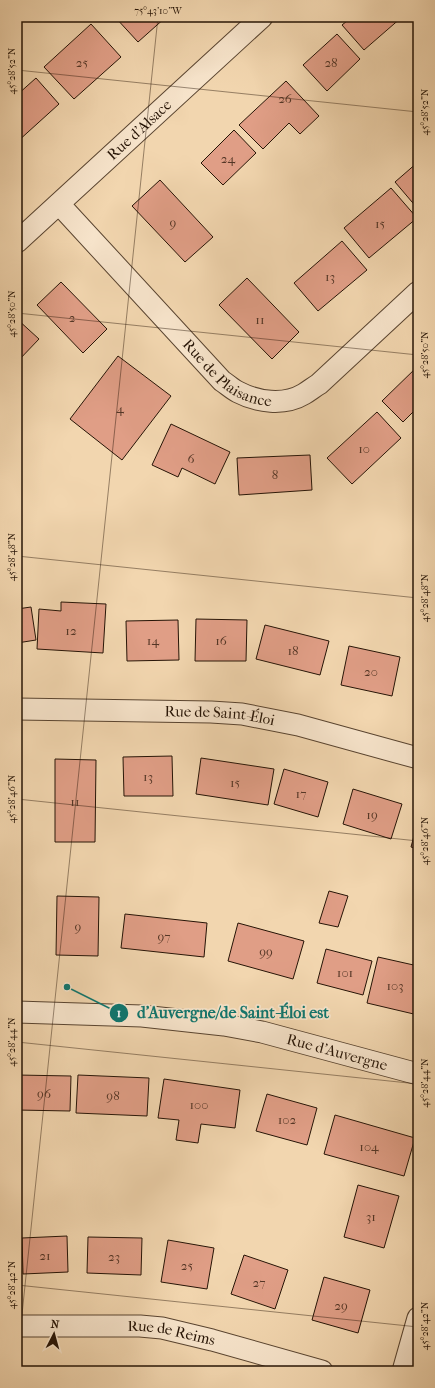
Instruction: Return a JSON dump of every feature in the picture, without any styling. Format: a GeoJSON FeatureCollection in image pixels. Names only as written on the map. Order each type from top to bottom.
{"type":"FeatureCollection","features":[{"type":"Feature","properties":{"kind":"street","name":"Rue d'Alsace"},"geometry":{"type":"LineString","coordinates":[[17,242],[262,17]]}},
{"type":"Feature","properties":{"kind":"street","name":"Rue de Plaisance"},"geometry":{"type":"LineString","coordinates":[[59,204],[222,381],[238,392],[254,398],[268,401],[287,401],[303,395],[319,384],[418,292]]}},
{"type":"Feature","properties":{"kind":"street","name":"Rue de Saint-Éloi"},"geometry":{"type":"LineString","coordinates":[[17,710],[211,712],[242,714],[298,724],[418,758]]}},
{"type":"Feature","properties":{"kind":"street","name":"Rue d'Auvergne"},"geometry":{"type":"LineString","coordinates":[[17,1012],[142,1016],[224,1025],[262,1032],[418,1074]]}},
{"type":"Feature","properties":{"kind":"street"},"geometry":{"type":"LineString","coordinates":[[403,1371],[418,1318]]}},
{"type":"Feature","properties":{"kind":"street","name":"Rue de Reims"},"geometry":{"type":"LineString","coordinates":[[17,1326],[140,1326],[162,1328],[212,1340],[322,1371]]}},
{"type":"Feature","properties":{"kind":"building"},"geometry":{"type":"Polygon","coordinates":[[[115,17],[166,17],[138,42],[115,17]]]}},
{"type":"Feature","properties":{"kind":"building"},"geometry":{"type":"Polygon","coordinates":[[[352,17],[402,17],[364,50],[342,25],[352,17]]]}},
{"type":"Feature","properties":{"kind":"building"},"geometry":{"type":"Polygon","coordinates":[[[91,24],[121,57],[74,99],[44,67],[91,24]]]}},
{"type":"Feature","properties":{"kind":"building"},"geometry":{"type":"Polygon","coordinates":[[[337,34],[360,59],[327,91],[303,65],[337,34]]]}},
{"type":"Feature","properties":{"kind":"building"},"geometry":{"type":"Polygon","coordinates":[[[36,78],[59,104],[17,142],[17,95],[36,78]]]}},
{"type":"Feature","properties":{"kind":"building"},"geometry":{"type":"Polygon","coordinates":[[[286,81],[319,116],[300,134],[289,123],[263,149],[239,125],[286,81]]]}},
{"type":"Feature","properties":{"kind":"building"},"geometry":{"type":"Polygon","coordinates":[[[234,130],[256,153],[223,185],[201,163],[234,130]]]}},
{"type":"Feature","properties":{"kind":"building"},"geometry":{"type":"Polygon","coordinates":[[[418,162],[418,209],[395,182],[418,162]]]}},
{"type":"Feature","properties":{"kind":"building"},"geometry":{"type":"Polygon","coordinates":[[[160,180],[213,237],[185,262],[132,206],[160,180]]]}},
{"type":"Feature","properties":{"kind":"building"},"geometry":{"type":"Polygon","coordinates":[[[391,188],[417,218],[369,258],[344,228],[391,188]]]}},
{"type":"Feature","properties":{"kind":"building"},"geometry":{"type":"Polygon","coordinates":[[[342,241],[367,270],[318,311],[294,283],[342,241]]]}},
{"type":"Feature","properties":{"kind":"building"},"geometry":{"type":"Polygon","coordinates":[[[247,278],[299,332],[272,359],[219,305],[247,278]]]}},
{"type":"Feature","properties":{"kind":"building"},"geometry":{"type":"Polygon","coordinates":[[[61,282],[107,329],[83,353],[37,305],[61,282]]]}},
{"type":"Feature","properties":{"kind":"building"},"geometry":{"type":"Polygon","coordinates":[[[17,319],[39,339],[17,362],[17,319]]]}},
{"type":"Feature","properties":{"kind":"building"},"geometry":{"type":"Polygon","coordinates":[[[118,356],[171,396],[122,460],[70,419],[118,356]]]}},
{"type":"Feature","properties":{"kind":"building"},"geometry":{"type":"Polygon","coordinates":[[[418,366],[418,407],[403,422],[382,401],[418,366]]]}},
{"type":"Feature","properties":{"kind":"building"},"geometry":{"type":"Polygon","coordinates":[[[377,412],[401,438],[352,484],[327,458],[377,412]]]}},
{"type":"Feature","properties":{"kind":"building"},"geometry":{"type":"Polygon","coordinates":[[[171,424],[230,452],[215,484],[182,468],[178,477],[152,465],[171,424]]]}},
{"type":"Feature","properties":{"kind":"building"},"geometry":{"type":"Polygon","coordinates":[[[310,455],[312,490],[239,495],[237,458],[310,455]]]}},
{"type":"Feature","properties":{"kind":"building"},"geometry":{"type":"Polygon","coordinates":[[[61,602],[106,604],[103,653],[37,649],[39,609],[61,611],[61,602]]]}},
{"type":"Feature","properties":{"kind":"building"},"geometry":{"type":"Polygon","coordinates":[[[31,607],[36,640],[17,643],[17,609],[31,607]]]}},
{"type":"Feature","properties":{"kind":"building"},"geometry":{"type":"Polygon","coordinates":[[[196,619],[247,620],[246,661],[195,661],[196,619]]]}},
{"type":"Feature","properties":{"kind":"building"},"geometry":{"type":"Polygon","coordinates":[[[178,620],[179,660],[127,661],[126,621],[178,620]]]}},
{"type":"Feature","properties":{"kind":"building"},"geometry":{"type":"Polygon","coordinates":[[[265,625],[329,641],[320,675],[256,659],[265,625]]]}},
{"type":"Feature","properties":{"kind":"building"},"geometry":{"type":"Polygon","coordinates":[[[349,646],[400,657],[392,696],[341,685],[349,646]]]}},
{"type":"Feature","properties":{"kind":"building"},"geometry":{"type":"Polygon","coordinates":[[[418,686],[418,705],[414,703],[418,686]]]}},
{"type":"Feature","properties":{"kind":"building"},"geometry":{"type":"Polygon","coordinates":[[[172,756],[173,796],[124,796],[123,757],[172,756]]]}},
{"type":"Feature","properties":{"kind":"building"},"geometry":{"type":"Polygon","coordinates":[[[201,758],[274,769],[268,805],[196,794],[201,758]]]}},
{"type":"Feature","properties":{"kind":"building"},"geometry":{"type":"Polygon","coordinates":[[[55,759],[96,760],[95,842],[55,842],[55,759]]]}},
{"type":"Feature","properties":{"kind":"building"},"geometry":{"type":"Polygon","coordinates":[[[284,769],[328,782],[318,817],[274,804],[284,769]]]}},
{"type":"Feature","properties":{"kind":"building"},"geometry":{"type":"Polygon","coordinates":[[[353,789],[402,804],[391,839],[343,824],[353,789]]]}},
{"type":"Feature","properties":{"kind":"building"},"geometry":{"type":"Polygon","coordinates":[[[418,821],[418,849],[411,847],[418,821]]]}},
{"type":"Feature","properties":{"kind":"building"},"geometry":{"type":"Polygon","coordinates":[[[329,891],[348,896],[338,927],[319,923],[329,891]]]}},
{"type":"Feature","properties":{"kind":"building"},"geometry":{"type":"Polygon","coordinates":[[[57,896],[99,897],[98,956],[56,955],[57,896]]]}},
{"type":"Feature","properties":{"kind":"building"},"geometry":{"type":"Polygon","coordinates":[[[125,914],[207,923],[204,957],[121,948],[125,914]]]}},
{"type":"Feature","properties":{"kind":"building"},"geometry":{"type":"Polygon","coordinates":[[[238,923],[304,941],[293,979],[228,961],[238,923]]]}},
{"type":"Feature","properties":{"kind":"building"},"geometry":{"type":"Polygon","coordinates":[[[326,949],[372,961],[363,995],[317,983],[326,949]]]}},
{"type":"Feature","properties":{"kind":"building"},"geometry":{"type":"Polygon","coordinates":[[[378,957],[418,966],[418,1015],[367,1003],[378,957]]]}},
{"type":"Feature","properties":{"kind":"building"},"geometry":{"type":"Polygon","coordinates":[[[17,1075],[71,1076],[70,1111],[17,1110],[17,1075]]]}},
{"type":"Feature","properties":{"kind":"building"},"geometry":{"type":"Polygon","coordinates":[[[78,1075],[149,1078],[147,1116],[76,1113],[78,1075]]]}},
{"type":"Feature","properties":{"kind":"building"},"geometry":{"type":"Polygon","coordinates":[[[164,1079],[240,1090],[235,1128],[201,1124],[198,1143],[176,1140],[179,1120],[158,1118],[164,1079]]]}},
{"type":"Feature","properties":{"kind":"building"},"geometry":{"type":"Polygon","coordinates":[[[267,1094],[317,1108],[307,1145],[256,1131],[267,1094]]]}},
{"type":"Feature","properties":{"kind":"building"},"geometry":{"type":"Polygon","coordinates":[[[335,1115],[415,1138],[404,1176],[324,1154],[335,1115]]]}},
{"type":"Feature","properties":{"kind":"building"},"geometry":{"type":"Polygon","coordinates":[[[358,1185],[399,1196],[384,1248],[344,1237],[358,1185]]]}},
{"type":"Feature","properties":{"kind":"building"},"geometry":{"type":"Polygon","coordinates":[[[67,1236],[68,1272],[23,1274],[22,1238],[67,1236]]]}},
{"type":"Feature","properties":{"kind":"building"},"geometry":{"type":"Polygon","coordinates":[[[88,1237],[142,1238],[141,1275],[87,1273],[88,1237]]]}},
{"type":"Feature","properties":{"kind":"building"},"geometry":{"type":"Polygon","coordinates":[[[168,1240],[214,1248],[207,1289],[161,1282],[168,1240]]]}},
{"type":"Feature","properties":{"kind":"building"},"geometry":{"type":"Polygon","coordinates":[[[244,1255],[288,1270],[275,1309],[231,1294],[244,1255]]]}},
{"type":"Feature","properties":{"kind":"building"},"geometry":{"type":"Polygon","coordinates":[[[324,1277],[370,1290],[358,1333],[312,1320],[324,1277]]]}},
{"type":"Feature","properties":{"kind":"building"},"geometry":{"type":"Polygon","coordinates":[[[17,1368],[23,1369],[23,1371],[17,1371],[17,1368]]]}},
{"type":"Feature","properties":{"kind":"place","name":"d'Auvergne/de Saint-Éloi est"},"geometry":{"type":"Point","coordinates":[67,987]}}]}
